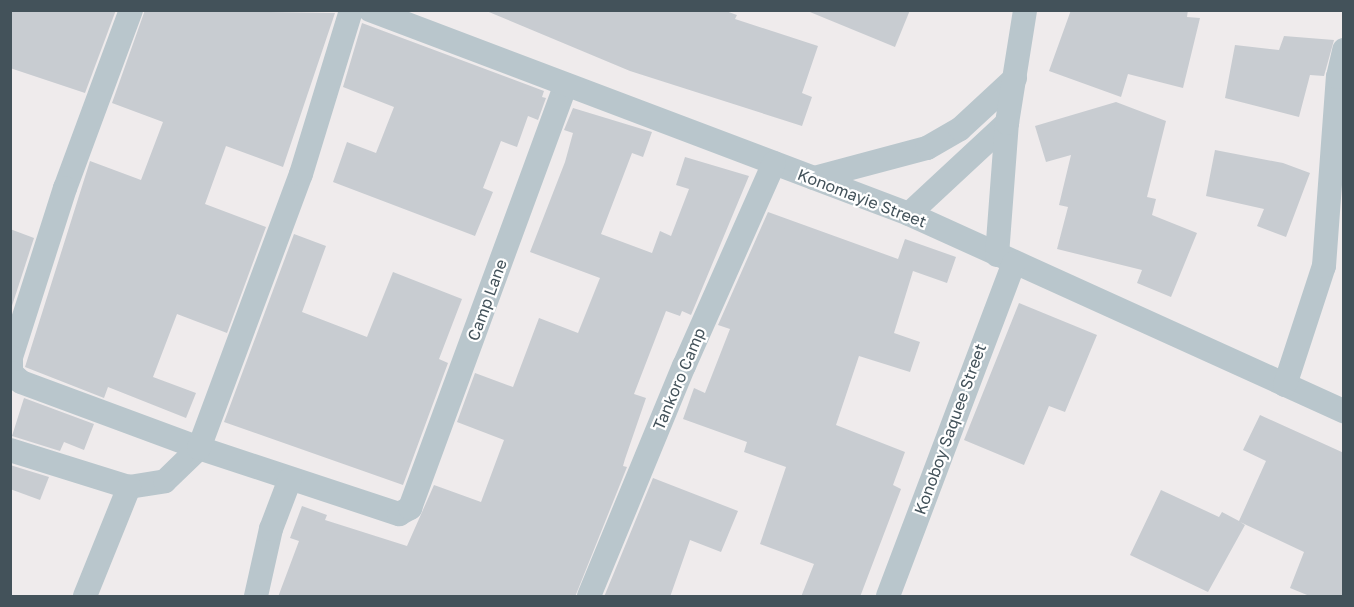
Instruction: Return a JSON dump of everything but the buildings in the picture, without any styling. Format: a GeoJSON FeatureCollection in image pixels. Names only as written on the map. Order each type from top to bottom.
{"type":"FeatureCollection","features":[{"type":"Feature","properties":{"kind":"street"},"geometry":{"type":"LineString","coordinates":[[131,10],[65,188],[11,357],[11,373],[21,382],[290,479],[271,529],[256,597]]}},
{"type":"Feature","properties":{"kind":"street"},"geometry":{"type":"LineString","coordinates":[[10,450],[129,487],[165,481],[199,448],[301,174],[351,10]]}},
{"type":"Feature","properties":{"kind":"street","name":"Konomayie Street"},"geometry":{"type":"LineString","coordinates":[[370,10],[909,214],[1344,411]]}},
{"type":"Feature","properties":{"kind":"street","name":"Konoboy Saquee Street"},"geometry":{"type":"LineString","coordinates":[[888,597],[1006,259],[1007,123],[1025,10]]}},
{"type":"Feature","properties":{"kind":"street"},"geometry":{"type":"LineString","coordinates":[[1285,385],[1324,266],[1338,77],[1344,50]]}},
{"type":"Feature","properties":{"kind":"street"},"geometry":{"type":"LineString","coordinates":[[814,178],[927,148],[960,129],[1015,78]]}},
{"type":"Feature","properties":{"kind":"street","name":"Camp Lane"},"geometry":{"type":"LineString","coordinates":[[290,479],[406,513],[566,85]]}},
{"type":"Feature","properties":{"kind":"street"},"geometry":{"type":"LineString","coordinates":[[909,214],[1007,123]]}},
{"type":"Feature","properties":{"kind":"street","name":"Tankoro Camp"},"geometry":{"type":"LineString","coordinates":[[589,597],[684,366],[774,163]]}},
{"type":"Feature","properties":{"kind":"street"},"geometry":{"type":"LineString","coordinates":[[85,597],[129,487]]}}]}
